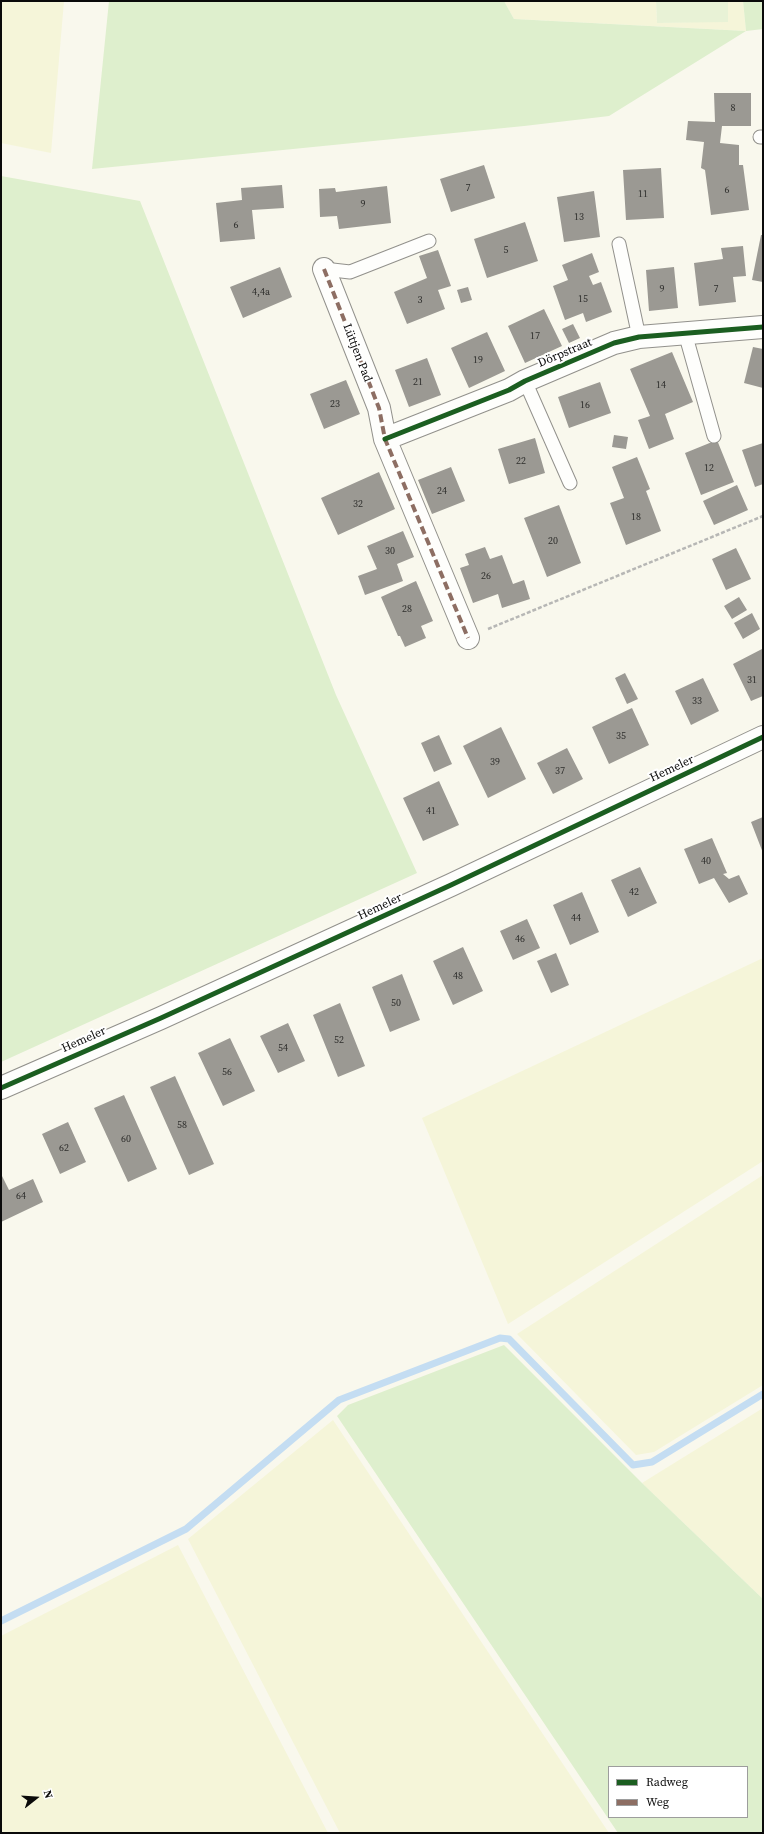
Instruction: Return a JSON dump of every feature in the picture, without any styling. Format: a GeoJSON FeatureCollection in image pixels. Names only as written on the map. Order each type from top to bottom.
{"type":"FeatureCollection","features":[{"type":"Feature","properties":{"kind":"street","name":"Lüttjen Pad"},"geometry":{"type":"LineString","coordinates":[[324,269],[379,408],[384,439]]}},
{"type":"Feature","properties":{"kind":"street","name":"Dörpstraat"},"geometry":{"type":"LineString","coordinates":[[384,439],[509,390],[525,381],[614,343],[639,337],[763,327]]}},
{"type":"Feature","properties":{"kind":"street"},"geometry":{"type":"LineString","coordinates":[[384,439],[468,638]]}},
{"type":"Feature","properties":{"kind":"street","name":"Hemeler"},"geometry":{"type":"LineString","coordinates":[[1,1088],[436,892],[763,737]]}},
{"type":"Feature","properties":{"kind":"lane"},"geometry":{"type":"LineString","coordinates":[[324,269],[350,272],[429,241]]}},
{"type":"Feature","properties":{"kind":"lane"},"geometry":{"type":"LineString","coordinates":[[619,244],[639,337]]}},
{"type":"Feature","properties":{"kind":"lane"},"geometry":{"type":"LineString","coordinates":[[685,333],[714,436]]}},
{"type":"Feature","properties":{"kind":"lane"},"geometry":{"type":"LineString","coordinates":[[525,381],[570,483]]}},
{"type":"Feature","properties":{"kind":"path"},"geometry":{"type":"LineString","coordinates":[[468,638],[763,516]]}},
{"type":"Feature","properties":{"kind":"green space"},"geometry":{"type":"Polygon","coordinates":[[[1,1],[64,1],[51,153],[1,143],[1,1]]]}},
{"type":"Feature","properties":{"kind":"green space"},"geometry":{"type":"Polygon","coordinates":[[[109,1],[504,1],[514,19],[746,31],[609,116],[524,126],[92,169],[109,1]]]}},
{"type":"Feature","properties":{"kind":"green space"},"geometry":{"type":"Polygon","coordinates":[[[504,1],[656,1],[657,23],[728,21],[728,1],[743,1],[746,31],[514,19],[504,1]]]}},
{"type":"Feature","properties":{"kind":"green space"},"geometry":{"type":"Polygon","coordinates":[[[656,1],[728,1],[728,22],[657,23],[656,1]]]}},
{"type":"Feature","properties":{"kind":"green space"},"geometry":{"type":"Polygon","coordinates":[[[743,1],[763,1],[763,29],[746,31],[743,1]]]}},
{"type":"Feature","properties":{"kind":"green space"},"geometry":{"type":"Polygon","coordinates":[[[1,176],[140,201],[336,695],[417,873],[1,1062],[1,176]]]}},
{"type":"Feature","properties":{"kind":"green space"},"geometry":{"type":"Polygon","coordinates":[[[763,958],[763,1161],[508,1324],[422,1118],[763,958]]]}},
{"type":"Feature","properties":{"kind":"green space"},"geometry":{"type":"Polygon","coordinates":[[[763,1175],[763,1385],[654,1452],[636,1455],[517,1334],[763,1175]]]}},
{"type":"Feature","properties":{"kind":"green space"},"geometry":{"type":"Polygon","coordinates":[[[504,1345],[642,1483],[763,1599],[763,1833],[618,1833],[337,1416],[348,1405],[504,1345]]]}},
{"type":"Feature","properties":{"kind":"green space"},"geometry":{"type":"Polygon","coordinates":[[[763,1408],[763,1599],[642,1483],[763,1408]]]}},
{"type":"Feature","properties":{"kind":"green space"},"geometry":{"type":"Polygon","coordinates":[[[333,1420],[609,1833],[340,1833],[188,1539],[333,1420]]]}},
{"type":"Feature","properties":{"kind":"green space"},"geometry":{"type":"Polygon","coordinates":[[[178,1545],[328,1833],[1,1833],[1,1636],[178,1545]]]}},
{"type":"Feature","properties":{"kind":"building"},"geometry":{"type":"Polygon","coordinates":[[[714,93],[751,93],[751,126],[722,126],[720,143],[739,145],[739,165],[743,165],[749,210],[711,215],[705,170],[701,168],[704,142],[686,140],[688,121],[715,122],[714,93]]]}},
{"type":"Feature","properties":{"kind":"building"},"geometry":{"type":"Polygon","coordinates":[[[484,165],[495,198],[451,212],[440,179],[484,165]]]}},
{"type":"Feature","properties":{"kind":"building"},"geometry":{"type":"Polygon","coordinates":[[[661,168],[664,218],[626,220],[623,170],[661,168]]]}},
{"type":"Feature","properties":{"kind":"building"},"geometry":{"type":"Polygon","coordinates":[[[282,185],[284,208],[252,210],[255,239],[220,242],[216,203],[242,200],[241,188],[282,185]]]}},
{"type":"Feature","properties":{"kind":"building"},"geometry":{"type":"Polygon","coordinates":[[[387,186],[391,223],[339,229],[337,216],[320,217],[319,189],[335,188],[336,192],[387,186]]]}},
{"type":"Feature","properties":{"kind":"building"},"geometry":{"type":"Polygon","coordinates":[[[594,191],[600,237],[564,242],[557,197],[594,191]]]}},
{"type":"Feature","properties":{"kind":"building"},"geometry":{"type":"Polygon","coordinates":[[[525,222],[538,261],[487,278],[474,239],[525,222]]]}},
{"type":"Feature","properties":{"kind":"building"},"geometry":{"type":"Polygon","coordinates":[[[761,235],[763,235],[763,282],[752,280],[761,235]]]}},
{"type":"Feature","properties":{"kind":"building"},"geometry":{"type":"Polygon","coordinates":[[[743,246],[746,276],[733,277],[736,302],[699,306],[694,263],[723,259],[721,248],[743,246]]]}},
{"type":"Feature","properties":{"kind":"building"},"geometry":{"type":"Polygon","coordinates":[[[438,250],[451,286],[438,290],[445,309],[407,324],[394,292],[427,278],[419,256],[438,250]]]}},
{"type":"Feature","properties":{"kind":"building"},"geometry":{"type":"Polygon","coordinates":[[[592,253],[599,272],[589,276],[593,285],[601,282],[612,312],[586,322],[583,313],[565,320],[553,286],[568,280],[562,265],[592,253]]]}},
{"type":"Feature","properties":{"kind":"building"},"geometry":{"type":"Polygon","coordinates":[[[280,267],[292,297],[243,318],[230,287],[280,267]]]}},
{"type":"Feature","properties":{"kind":"building"},"geometry":{"type":"Polygon","coordinates":[[[674,267],[678,308],[649,311],[646,270],[674,267]]]}},
{"type":"Feature","properties":{"kind":"building"},"geometry":{"type":"Polygon","coordinates":[[[468,287],[472,300],[461,303],[457,290],[468,287]]]}},
{"type":"Feature","properties":{"kind":"building"},"geometry":{"type":"Polygon","coordinates":[[[544,309],[562,346],[525,363],[508,326],[544,309]]]}},
{"type":"Feature","properties":{"kind":"building"},"geometry":{"type":"Polygon","coordinates":[[[573,324],[580,338],[569,343],[562,329],[573,324]]]}},
{"type":"Feature","properties":{"kind":"building"},"geometry":{"type":"Polygon","coordinates":[[[487,332],[505,371],[469,388],[451,348],[487,332]]]}},
{"type":"Feature","properties":{"kind":"building"},"geometry":{"type":"Polygon","coordinates":[[[753,347],[763,349],[763,388],[744,383],[753,347]]]}},
{"type":"Feature","properties":{"kind":"building"},"geometry":{"type":"Polygon","coordinates":[[[672,352],[693,402],[665,414],[674,439],[649,449],[638,420],[650,416],[630,369],[672,352]]]}},
{"type":"Feature","properties":{"kind":"building"},"geometry":{"type":"Polygon","coordinates":[[[427,358],[441,395],[409,407],[395,370],[427,358]]]}},
{"type":"Feature","properties":{"kind":"building"},"geometry":{"type":"Polygon","coordinates":[[[346,380],[360,414],[324,429],[310,394],[346,380]]]}},
{"type":"Feature","properties":{"kind":"building"},"geometry":{"type":"Polygon","coordinates":[[[600,382],[611,413],[569,428],[558,397],[600,382]]]}},
{"type":"Feature","properties":{"kind":"building"},"geometry":{"type":"Polygon","coordinates":[[[614,435],[628,437],[626,449],[612,447],[614,435]]]}},
{"type":"Feature","properties":{"kind":"building"},"geometry":{"type":"Polygon","coordinates":[[[535,438],[545,473],[509,484],[498,449],[535,438]]]}},
{"type":"Feature","properties":{"kind":"building"},"geometry":{"type":"Polygon","coordinates":[[[717,440],[734,482],[701,495],[685,453],[717,440]]]}},
{"type":"Feature","properties":{"kind":"building"},"geometry":{"type":"Polygon","coordinates":[[[763,443],[763,484],[755,487],[742,450],[763,443]]]}},
{"type":"Feature","properties":{"kind":"building"},"geometry":{"type":"Polygon","coordinates":[[[637,457],[650,489],[646,491],[661,531],[626,545],[610,503],[624,498],[612,467],[637,457]]]}},
{"type":"Feature","properties":{"kind":"building"},"geometry":{"type":"Polygon","coordinates":[[[451,467],[465,501],[432,514],[418,480],[451,467]]]}},
{"type":"Feature","properties":{"kind":"building"},"geometry":{"type":"Polygon","coordinates":[[[379,472],[395,509],[338,535],[321,498],[379,472]]]}},
{"type":"Feature","properties":{"kind":"building"},"geometry":{"type":"Polygon","coordinates":[[[737,485],[748,510],[714,525],[703,501],[737,485]]]}},
{"type":"Feature","properties":{"kind":"building"},"geometry":{"type":"Polygon","coordinates":[[[559,505],[581,563],[547,577],[524,518],[559,505]]]}},
{"type":"Feature","properties":{"kind":"building"},"geometry":{"type":"Polygon","coordinates":[[[403,531],[414,557],[397,564],[403,581],[365,595],[358,576],[377,569],[367,546],[403,531]]]}},
{"type":"Feature","properties":{"kind":"building"},"geometry":{"type":"Polygon","coordinates":[[[485,547],[490,559],[502,555],[513,584],[524,580],[530,599],[502,608],[498,594],[473,603],[460,568],[469,565],[465,554],[485,547]]]}},
{"type":"Feature","properties":{"kind":"building"},"geometry":{"type":"Polygon","coordinates":[[[736,548],[751,579],[726,590],[712,559],[736,548]]]}},
{"type":"Feature","properties":{"kind":"building"},"geometry":{"type":"Polygon","coordinates":[[[416,581],[433,621],[421,626],[426,638],[405,647],[400,636],[398,636],[381,597],[416,581]]]}},
{"type":"Feature","properties":{"kind":"building"},"geometry":{"type":"Polygon","coordinates":[[[739,597],[747,610],[732,619],[724,606],[739,597]]]}},
{"type":"Feature","properties":{"kind":"building"},"geometry":{"type":"Polygon","coordinates":[[[752,613],[760,629],[743,639],[734,623],[752,613]]]}},
{"type":"Feature","properties":{"kind":"building"},"geometry":{"type":"Polygon","coordinates":[[[762,649],[763,696],[751,701],[733,664],[762,649]]]}},
{"type":"Feature","properties":{"kind":"building"},"geometry":{"type":"Polygon","coordinates":[[[625,673],[638,699],[627,704],[615,678],[625,673]]]}},
{"type":"Feature","properties":{"kind":"building"},"geometry":{"type":"Polygon","coordinates":[[[703,678],[719,711],[691,725],[675,691],[703,678]]]}},
{"type":"Feature","properties":{"kind":"building"},"geometry":{"type":"Polygon","coordinates":[[[632,708],[649,745],[609,764],[592,727],[632,708]]]}},
{"type":"Feature","properties":{"kind":"building"},"geometry":{"type":"Polygon","coordinates":[[[501,727],[526,779],[488,798],[463,746],[501,727]]]}},
{"type":"Feature","properties":{"kind":"building"},"geometry":{"type":"Polygon","coordinates":[[[439,735],[452,764],[434,772],[421,743],[439,735]]]}},
{"type":"Feature","properties":{"kind":"building"},"geometry":{"type":"Polygon","coordinates":[[[567,748],[583,779],[553,794],[537,763],[567,748]]]}},
{"type":"Feature","properties":{"kind":"building"},"geometry":{"type":"Polygon","coordinates":[[[439,781],[459,825],[423,841],[403,798],[439,781]]]}},
{"type":"Feature","properties":{"kind":"building"},"geometry":{"type":"Polygon","coordinates":[[[763,817],[763,853],[751,822],[763,817]]]}},
{"type":"Feature","properties":{"kind":"building"},"geometry":{"type":"Polygon","coordinates":[[[712,838],[727,873],[723,874],[729,879],[739,875],[748,894],[729,903],[714,878],[699,884],[684,849],[712,838]]]}},
{"type":"Feature","properties":{"kind":"building"},"geometry":{"type":"Polygon","coordinates":[[[640,867],[657,903],[628,917],[611,880],[640,867]]]}},
{"type":"Feature","properties":{"kind":"building"},"geometry":{"type":"Polygon","coordinates":[[[582,892],[599,932],[570,945],[553,905],[582,892]]]}},
{"type":"Feature","properties":{"kind":"building"},"geometry":{"type":"Polygon","coordinates":[[[527,919],[540,948],[513,960],[500,931],[527,919]]]}},
{"type":"Feature","properties":{"kind":"building"},"geometry":{"type":"Polygon","coordinates":[[[463,947],[483,991],[453,1005],[433,961],[463,947]]]}},
{"type":"Feature","properties":{"kind":"building"},"geometry":{"type":"Polygon","coordinates":[[[556,953],[569,985],[551,993],[537,961],[556,953]]]}},
{"type":"Feature","properties":{"kind":"building"},"geometry":{"type":"Polygon","coordinates":[[[402,974],[420,1020],[390,1032],[372,987],[402,974]]]}},
{"type":"Feature","properties":{"kind":"building"},"geometry":{"type":"Polygon","coordinates":[[[340,1003],[365,1066],[338,1077],[313,1015],[340,1003]]]}},
{"type":"Feature","properties":{"kind":"building"},"geometry":{"type":"Polygon","coordinates":[[[288,1023],[305,1061],[278,1073],[260,1036],[288,1023]]]}},
{"type":"Feature","properties":{"kind":"building"},"geometry":{"type":"Polygon","coordinates":[[[230,1038],[255,1091],[223,1106],[198,1053],[230,1038]]]}},
{"type":"Feature","properties":{"kind":"building"},"geometry":{"type":"Polygon","coordinates":[[[175,1076],[214,1164],[189,1175],[150,1087],[175,1076]]]}},
{"type":"Feature","properties":{"kind":"building"},"geometry":{"type":"Polygon","coordinates":[[[124,1095],[157,1169],[128,1182],[94,1108],[124,1095]]]}},
{"type":"Feature","properties":{"kind":"building"},"geometry":{"type":"Polygon","coordinates":[[[68,1122],[86,1162],[60,1174],[42,1134],[68,1122]]]}},
{"type":"Feature","properties":{"kind":"building"},"geometry":{"type":"Polygon","coordinates":[[[1,1174],[9,1190],[33,1179],[43,1202],[1,1222],[1,1174]]]}},
{"type":"Feature","properties":{"kind":"waterway"},"geometry":{"type":"LineString","coordinates":[[1,1621],[186,1529],[339,1400],[500,1338],[509,1339],[633,1465],[652,1462],[763,1394]]}},
{"type":"Feature","properties":{"kind":"marked path"},"geometry":{"type":"LineString","coordinates":[[324,269],[379,408],[385,439],[468,638]]}},
{"type":"Feature","properties":{"kind":"cycle path"},"geometry":{"type":"LineString","coordinates":[[385,439],[509,390],[525,381],[614,343],[639,337],[763,327]]}},
{"type":"Feature","properties":{"kind":"cycle path"},"geometry":{"type":"LineString","coordinates":[[1,1088],[161,1018],[451,885],[763,737]]}}]}
